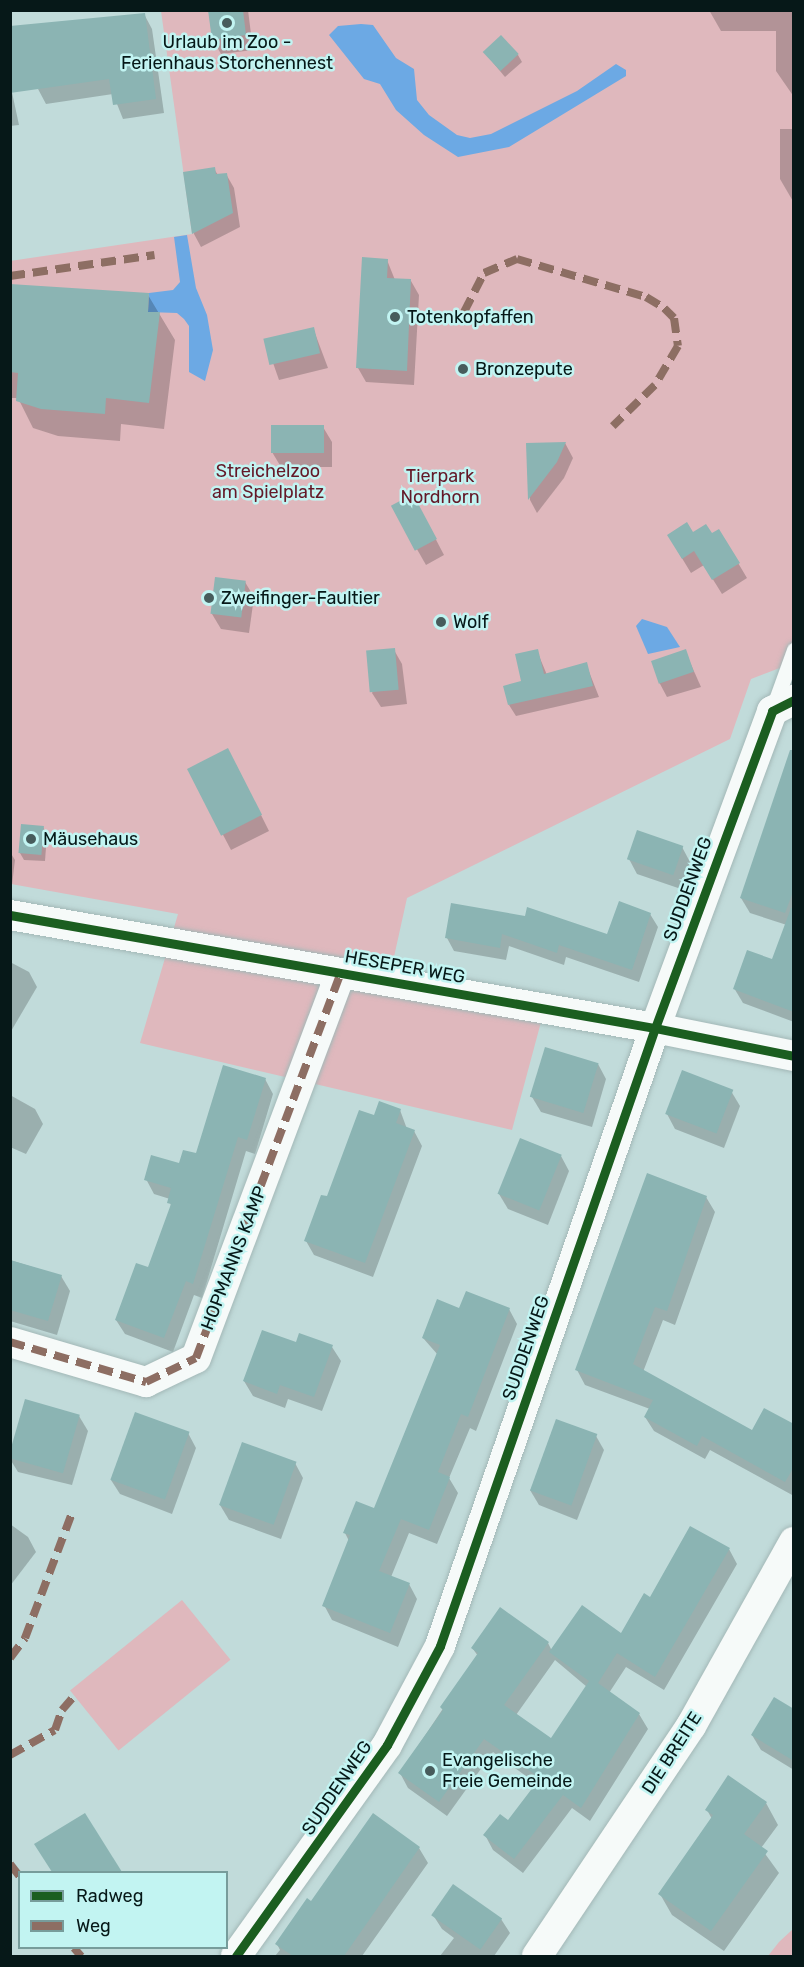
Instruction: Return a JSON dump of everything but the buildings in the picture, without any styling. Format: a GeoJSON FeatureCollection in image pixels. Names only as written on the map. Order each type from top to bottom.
{"type":"FeatureCollection","features":[{"type":"Feature","properties":{"kind":"street","name":"SUDDENWEG"},"geometry":{"type":"LineString","coordinates":[[236,1956],[387,1745],[440,1646],[655,1028],[783,706]]}},
{"type":"Feature","properties":{"kind":"street","name":"HESEPER WEG"},"geometry":{"type":"LineString","coordinates":[[10,915],[655,1028],[794,1056]]}},
{"type":"Feature","properties":{"kind":"street","name":"HOPMANNS KAMP"},"geometry":{"type":"LineString","coordinates":[[10,1342],[146,1382],[196,1358],[341,973]]}},
{"type":"Feature","properties":{"kind":"street","name":"DIE BREITE"},"geometry":{"type":"LineString","coordinates":[[537,1956],[691,1726],[794,1542]]}},
{"type":"Feature","properties":{"kind":"lane"},"geometry":{"type":"LineString","coordinates":[[783,706],[794,650]]}},
{"type":"Feature","properties":{"kind":"green space","name":"Tierpark Nordhorn"},"geometry":{"type":"Polygon","coordinates":[[[161,11],[793,11],[793,663],[751,679],[730,739],[407,898],[386,993],[541,1022],[512,1130],[140,1043],[178,914],[11,884],[10,261],[192,234],[161,11]]]}},
{"type":"Feature","properties":{"kind":"green space"},"geometry":{"type":"Polygon","coordinates":[[[182,1600],[230,1660],[119,1750],[70,1691],[182,1600]]]}},
{"type":"Feature","properties":{"kind":"green space"},"geometry":{"type":"Polygon","coordinates":[[[793,1929],[793,1956],[768,1956],[779,1942],[793,1929]]]}},
{"type":"Feature","properties":{"kind":"water"},"geometry":{"type":"Polygon","coordinates":[[[373,25],[396,58],[414,69],[417,100],[429,115],[457,135],[470,138],[491,134],[577,91],[616,64],[626,70],[626,76],[509,147],[458,157],[424,135],[396,110],[380,84],[364,79],[329,35],[338,26],[373,25]]]}},
{"type":"Feature","properties":{"kind":"water"},"geometry":{"type":"Polygon","coordinates":[[[187,235],[196,288],[207,315],[213,350],[205,381],[189,372],[189,326],[184,319],[177,313],[148,312],[149,293],[173,290],[180,282],[174,237],[187,235]]]}},
{"type":"Feature","properties":{"kind":"water"},"geometry":{"type":"Polygon","coordinates":[[[642,619],[667,627],[680,647],[648,654],[636,626],[642,619]]]}},
{"type":"Feature","properties":{"kind":"marked path"},"geometry":{"type":"LineString","coordinates":[[10,276],[154,255]]}},
{"type":"Feature","properties":{"kind":"marked path"},"geometry":{"type":"LineString","coordinates":[[464,312],[484,273],[517,259],[646,297],[664,308],[674,318],[678,346],[655,385],[613,426]]}},
{"type":"Feature","properties":{"kind":"marked path"},"geometry":{"type":"LineString","coordinates":[[10,1342],[146,1382],[196,1358],[341,973]]}},
{"type":"Feature","properties":{"kind":"marked path"},"geometry":{"type":"LineString","coordinates":[[10,1658],[25,1638],[73,1510]]}},
{"type":"Feature","properties":{"kind":"marked path"},"geometry":{"type":"LineString","coordinates":[[10,1755],[55,1730],[62,1710],[75,1695]]}},
{"type":"Feature","properties":{"kind":"marked path"},"geometry":{"type":"LineString","coordinates":[[10,1864],[18,1874]]}},
{"type":"Feature","properties":{"kind":"marked path"},"geometry":{"type":"LineString","coordinates":[[75,1949],[81,1956]]}},
{"type":"Feature","properties":{"kind":"cycle path"},"geometry":{"type":"LineString","coordinates":[[236,1956],[387,1745],[440,1646],[655,1028],[772,711],[794,700]]}},
{"type":"Feature","properties":{"kind":"cycle path"},"geometry":{"type":"LineString","coordinates":[[10,915],[655,1028],[794,1056]]}},
{"type":"Feature","properties":{"kind":"place","name":"Urlaub im Zoo - Ferienhaus Storchennest"},"geometry":{"type":"Point","coordinates":[227,23]}},
{"type":"Feature","properties":{"kind":"place","name":"Totenkopfaffen"},"geometry":{"type":"Point","coordinates":[395,317]}},
{"type":"Feature","properties":{"kind":"place","name":"Bronzepute"},"geometry":{"type":"Point","coordinates":[463,369]}},
{"type":"Feature","properties":{"kind":"place","name":"Zweifinger-Faultier"},"geometry":{"type":"Point","coordinates":[209,598]}},
{"type":"Feature","properties":{"kind":"place","name":"Wolf"},"geometry":{"type":"Point","coordinates":[441,622]}},
{"type":"Feature","properties":{"kind":"place","name":"Mäusehaus"},"geometry":{"type":"Point","coordinates":[31,839]}},
{"type":"Feature","properties":{"kind":"place","name":"Evangelische Freie Gemeinde"},"geometry":{"type":"Point","coordinates":[430,1771]}},
{"type":"Feature","properties":{"kind":"park label","name":"Streichelzoo am Spielplatz"},"geometry":{"type":"Point","coordinates":[268,482]}}]}
